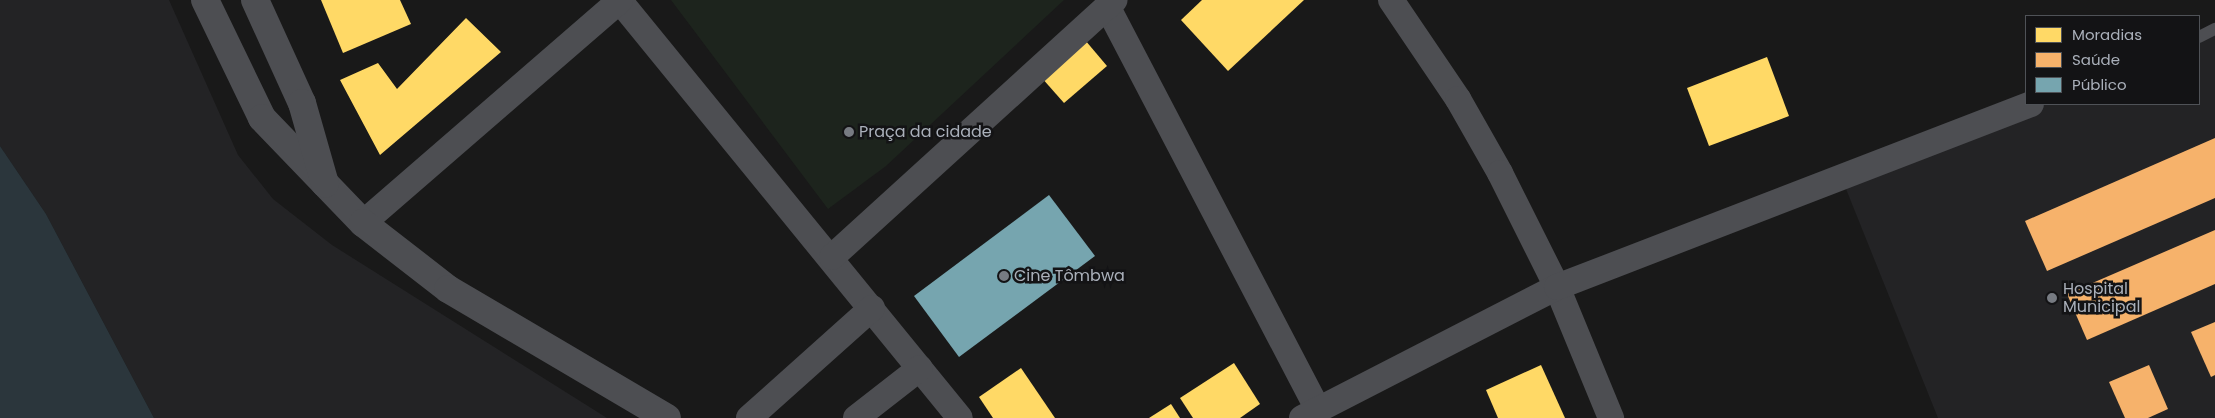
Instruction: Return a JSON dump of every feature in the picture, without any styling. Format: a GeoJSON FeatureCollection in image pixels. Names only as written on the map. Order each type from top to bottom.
{"type":"FeatureCollection","features":[{"type":"Feature","properties":{"kind":"street"},"geometry":{"type":"LineString","coordinates":[[255,0],[302,103],[326,190]]}},
{"type":"Feature","properties":{"kind":"street"},"geometry":{"type":"LineString","coordinates":[[363,223],[619,0],[832,257],[960,418]]}},
{"type":"Feature","properties":{"kind":"street"},"geometry":{"type":"LineString","coordinates":[[1391,0],[1458,99],[1557,287],[1611,418]]}},
{"type":"Feature","properties":{"kind":"street"},"geometry":{"type":"LineString","coordinates":[[209,1],[262,118],[326,190],[363,223],[448,289],[668,418]]}},
{"type":"Feature","properties":{"kind":"street"},"geometry":{"type":"LineString","coordinates":[[832,257],[1110,3],[1310,413],[1557,287],[2029,105]]}},
{"type":"Feature","properties":{"kind":"street"},"geometry":{"type":"LineString","coordinates":[[749,418],[872,308]]}},
{"type":"Feature","properties":{"kind":"street"},"geometry":{"type":"LineString","coordinates":[[856,418],[920,368]]}},
{"type":"Feature","properties":{"kind":"lane"},"geometry":{"type":"LineString","coordinates":[[2200,36],[2215,29]]}},
{"type":"Feature","properties":{"kind":"shaded area"},"geometry":{"type":"Polygon","coordinates":[[[0,0],[169,0],[238,155],[273,199],[332,245],[607,418],[154,418],[46,214],[0,146],[0,0]]]}},
{"type":"Feature","properties":{"kind":"shaded area","name":"Praça da cidade"},"geometry":{"type":"Polygon","coordinates":[[[671,0],[1064,0],[886,166],[828,209],[671,0]]]}},
{"type":"Feature","properties":{"kind":"shaded area","name":"Hospital Municipal"},"geometry":{"type":"Polygon","coordinates":[[[2215,29],[2215,418],[1938,418],[1842,179],[2028,105],[2200,105],[2200,36],[2215,29]]]}},
{"type":"Feature","properties":{"kind":"shaded area"},"geometry":{"type":"Polygon","coordinates":[[[0,146],[46,214],[154,418],[0,418],[0,146]]]}},
{"type":"Feature","properties":{"kind":"building: Moradias"},"geometry":{"type":"Polygon","coordinates":[[[321,0],[400,0],[411,24],[343,53],[321,0]]]}},
{"type":"Feature","properties":{"kind":"building: Moradias"},"geometry":{"type":"Polygon","coordinates":[[[1202,0],[1304,0],[1228,71],[1181,20],[1202,0]]]}},
{"type":"Feature","properties":{"kind":"building: Moradias"},"geometry":{"type":"Polygon","coordinates":[[[466,18],[501,52],[380,155],[340,80],[378,63],[397,89],[466,18]]]}},
{"type":"Feature","properties":{"kind":"building: Moradias"},"geometry":{"type":"Polygon","coordinates":[[[1085,40],[1107,66],[1064,103],[1041,77],[1085,40]]]}},
{"type":"Feature","properties":{"kind":"building: Moradias"},"geometry":{"type":"Polygon","coordinates":[[[1767,57],[1789,116],[1709,146],[1687,88],[1767,57]]]}},
{"type":"Feature","properties":{"kind":"building: Moradias"},"geometry":{"type":"Polygon","coordinates":[[[1234,363],[1260,404],[1240,418],[1193,418],[1180,398],[1234,363]]]}},
{"type":"Feature","properties":{"kind":"building: Moradias"},"geometry":{"type":"Polygon","coordinates":[[[1541,365],[1565,418],[1498,418],[1486,390],[1541,365]]]}},
{"type":"Feature","properties":{"kind":"building: Moradias"},"geometry":{"type":"Polygon","coordinates":[[[1021,368],[1055,418],[993,418],[979,397],[1021,368]]]}},
{"type":"Feature","properties":{"kind":"building: Moradias"},"geometry":{"type":"Polygon","coordinates":[[[1171,404],[1180,418],[1149,418],[1171,404]]]}},
{"type":"Feature","properties":{"kind":"building: Saúde"},"geometry":{"type":"Polygon","coordinates":[[[2215,138],[2215,198],[2047,271],[2025,221],[2215,138]]]}},
{"type":"Feature","properties":{"kind":"building: Saúde"},"geometry":{"type":"Polygon","coordinates":[[[2215,230],[2215,284],[2087,340],[2067,294],[2215,230]]]}},
{"type":"Feature","properties":{"kind":"building: Saúde"},"geometry":{"type":"Polygon","coordinates":[[[2215,322],[2215,375],[2211,377],[2191,332],[2215,322]]]}},
{"type":"Feature","properties":{"kind":"building: Saúde"},"geometry":{"type":"Polygon","coordinates":[[[2149,365],[2168,409],[2148,418],[2125,418],[2109,382],[2149,365]]]}},
{"type":"Feature","properties":{"kind":"building: Público","name":"Cine Tômbwa"},"geometry":{"type":"Polygon","coordinates":[[[1049,195],[1095,256],[959,357],[914,296],[1049,195]]]}},
{"type":"Feature","properties":{"kind":"place","name":"Praça da cidade"},"geometry":{"type":"Point","coordinates":[849,132]}},
{"type":"Feature","properties":{"kind":"place","name":"Cine Tômbwa"},"geometry":{"type":"Point","coordinates":[1004,276]}},
{"type":"Feature","properties":{"kind":"place","name":"Hospital Municipal"},"geometry":{"type":"Point","coordinates":[2052,298]}}]}
